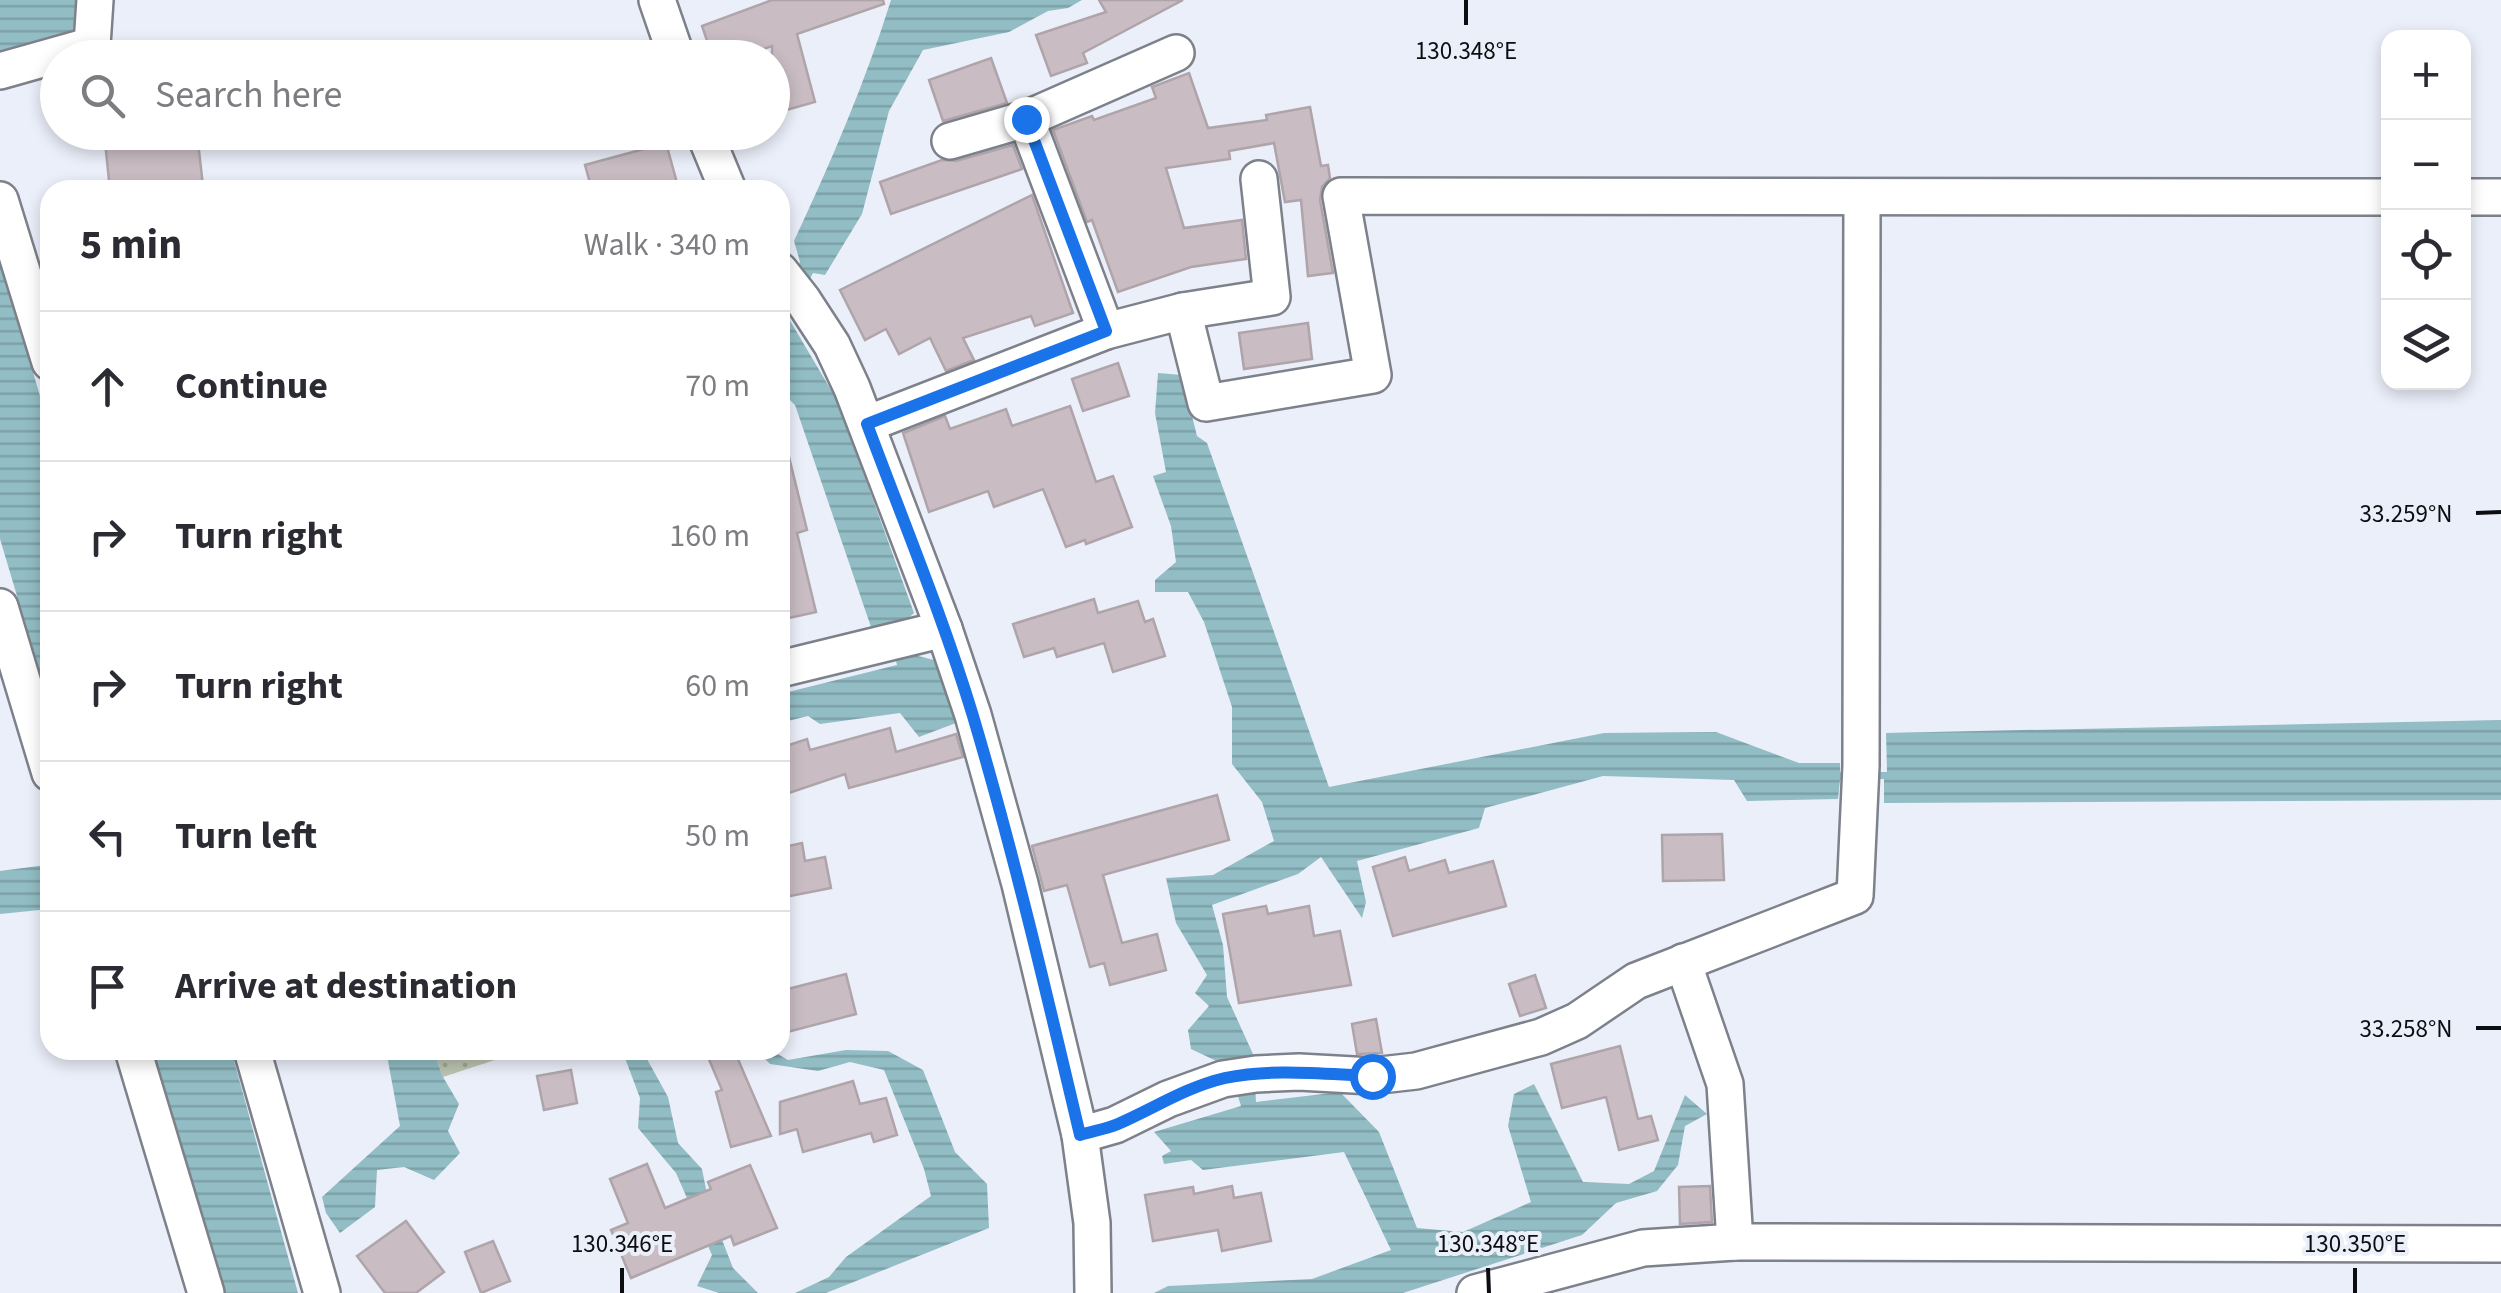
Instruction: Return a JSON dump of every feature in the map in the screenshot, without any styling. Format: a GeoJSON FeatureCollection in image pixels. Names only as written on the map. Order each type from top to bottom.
{"type":"FeatureCollection","features":[{"type":"Feature","properties":{"kind":"street"},"geometry":{"type":"LineString","coordinates":[[92,40],[95,0]]}},
{"type":"Feature","properties":{"kind":"street"},"geometry":{"type":"LineString","coordinates":[[657,0],[671,40]]}},
{"type":"Feature","properties":{"kind":"street"},"geometry":{"type":"LineString","coordinates":[[950,141],[1026,119],[1176,53]]}},
{"type":"Feature","properties":{"kind":"street"},"geometry":{"type":"LineString","coordinates":[[0,71],[40,59]]}},
{"type":"Feature","properties":{"kind":"street"},"geometry":{"type":"LineString","coordinates":[[1026,119],[1106,331]]}},
{"type":"Feature","properties":{"kind":"street"},"geometry":{"type":"LineString","coordinates":[[711,150],[724,180]]}},
{"type":"Feature","properties":{"kind":"street"},"geometry":{"type":"LineString","coordinates":[[867,424],[1106,331],[1183,311],[1272,297],[1259,180]]}},
{"type":"Feature","properties":{"kind":"street"},"geometry":{"type":"LineString","coordinates":[[1183,311],[1206,402],[1372,375],[1341,196],[2381,197]]}},
{"type":"Feature","properties":{"kind":"street"},"geometry":{"type":"LineString","coordinates":[[1080,1135],[1115,1126],[1168,1099],[1240,1076],[1299,1072],[1372,1076],[1416,1071],[1541,1036],[1578,1021],[1636,981],[1855,896],[1861,776],[1862,197]]}},
{"type":"Feature","properties":{"kind":"street"},"geometry":{"type":"LineString","coordinates":[[2471,198],[2501,198]]}},
{"type":"Feature","properties":{"kind":"street"},"geometry":{"type":"LineString","coordinates":[[0,200],[40,330]]}},
{"type":"Feature","properties":{"kind":"street"},"geometry":{"type":"LineString","coordinates":[[790,284],[832,345],[867,424],[913,636],[972,715],[1020,884],[1080,1135],[1092,1223],[1093,1293]]}},
{"type":"Feature","properties":{"kind":"street"},"geometry":{"type":"LineString","coordinates":[[0,607],[40,740]]}},
{"type":"Feature","properties":{"kind":"street"},"geometry":{"type":"LineString","coordinates":[[790,666],[913,636]]}},
{"type":"Feature","properties":{"kind":"street"},"geometry":{"type":"LineString","coordinates":[[1684,962],[1725,1084],[1734,1242]]}},
{"type":"Feature","properties":{"kind":"street"},"geometry":{"type":"LineString","coordinates":[[136,1060],[206,1293]]}},
{"type":"Feature","properties":{"kind":"street"},"geometry":{"type":"LineString","coordinates":[[255,1060],[322,1293]]}},
{"type":"Feature","properties":{"kind":"street"},"geometry":{"type":"LineString","coordinates":[[1475,1293],[1643,1248],[1734,1242],[2501,1244]]}},
{"type":"Feature","properties":{"kind":"green space"},"geometry":{"type":"Polygon","coordinates":[[[437,1060],[495,1060],[443,1077],[437,1060]]]}},
{"type":"Feature","properties":{"kind":"water"},"geometry":{"type":"Polygon","coordinates":[[[0,0],[80,0],[77,32],[0,53],[0,0]]]}},
{"type":"Feature","properties":{"kind":"water"},"geometry":{"type":"Polygon","coordinates":[[[891,0],[1082,0],[1068,8],[1048,11],[1009,32],[923,50],[889,111],[862,214],[825,275],[813,273],[790,317],[790,287],[800,262],[794,241],[870,62],[891,0]]]}},
{"type":"Feature","properties":{"kind":"water"},"geometry":{"type":"Polygon","coordinates":[[[0,260],[40,396],[40,673],[0,539],[0,260]]]}},
{"type":"Feature","properties":{"kind":"water"},"geometry":{"type":"Polygon","coordinates":[[[790,321],[837,400],[914,613],[901,625],[906,653],[934,660],[956,723],[919,737],[900,713],[820,724],[808,716],[790,720],[790,692],[897,665],[888,628],[871,627],[795,405],[790,400],[790,321]]]}},
{"type":"Feature","properties":{"kind":"water"},"geometry":{"type":"Polygon","coordinates":[[[1158,373],[1182,375],[1197,436],[1207,443],[1329,787],[1604,733],[1716,732],[1799,763],[1840,763],[1840,772],[1887,772],[1886,733],[2501,720],[2501,800],[1884,803],[1884,779],[1840,780],[1838,799],[1747,801],[1734,780],[1603,776],[1485,808],[1479,828],[1357,861],[1366,902],[1362,918],[1321,857],[1298,874],[1212,905],[1223,945],[1227,997],[1253,1054],[1256,1102],[1340,1092],[1379,1132],[1417,1228],[1463,1232],[1531,1202],[1508,1126],[1514,1094],[1534,1084],[1583,1182],[1629,1184],[1654,1171],[1685,1095],[1707,1114],[1685,1126],[1678,1165],[1657,1191],[1616,1203],[1582,1235],[1403,1293],[1154,1293],[1168,1286],[1312,1279],[1391,1250],[1344,1152],[1203,1170],[1191,1160],[1164,1164],[1162,1156],[1171,1151],[1154,1132],[1241,1106],[1229,1067],[1191,1049],[1188,1030],[1209,1006],[1195,993],[1207,975],[1176,923],[1166,878],[1213,875],[1274,841],[1262,802],[1232,764],[1232,707],[1204,622],[1188,592],[1155,592],[1155,580],[1176,562],[1171,526],[1153,476],[1166,472],[1155,413],[1158,373]]]}},
{"type":"Feature","properties":{"kind":"water"},"geometry":{"type":"Polygon","coordinates":[[[40,866],[40,910],[0,914],[0,871],[40,866]]]}},
{"type":"Feature","properties":{"kind":"water"},"geometry":{"type":"Polygon","coordinates":[[[846,1050],[888,1051],[923,1070],[955,1152],[987,1184],[989,1228],[826,1293],[795,1293],[829,1277],[846,1257],[931,1196],[884,1070],[850,1062],[818,1071],[770,1064],[766,1060],[846,1050]]]}},
{"type":"Feature","properties":{"kind":"water"},"geometry":{"type":"Polygon","coordinates":[[[151,1060],[234,1060],[298,1293],[219,1293],[151,1060]]]}},
{"type":"Feature","properties":{"kind":"water"},"geometry":{"type":"Polygon","coordinates":[[[388,1060],[437,1060],[459,1104],[448,1131],[460,1153],[434,1180],[404,1167],[377,1170],[375,1207],[340,1233],[326,1213],[322,1197],[400,1126],[388,1060]]]}},
{"type":"Feature","properties":{"kind":"water"},"geometry":{"type":"Polygon","coordinates":[[[626,1060],[648,1060],[668,1097],[678,1143],[702,1169],[710,1209],[733,1268],[758,1293],[719,1293],[697,1286],[712,1255],[676,1173],[638,1128],[640,1098],[626,1060]]]}},
{"type":"Feature","properties":{"kind":"building"},"geometry":{"type":"Polygon","coordinates":[[[772,0],[883,0],[884,4],[797,34],[815,102],[790,109],[790,40],[707,40],[702,26],[772,0]]]}},
{"type":"Feature","properties":{"kind":"building"},"geometry":{"type":"Polygon","coordinates":[[[1099,0],[1183,0],[1083,53],[1087,63],[1051,76],[1036,35],[1106,12],[1099,0]]]}},
{"type":"Feature","properties":{"kind":"building"},"geometry":{"type":"Polygon","coordinates":[[[991,58],[1007,103],[943,121],[929,80],[991,58]]]}},
{"type":"Feature","properties":{"kind":"building"},"geometry":{"type":"Polygon","coordinates":[[[1189,73],[1208,128],[1267,120],[1266,115],[1310,107],[1321,166],[1328,165],[1330,178],[1322,187],[1320,200],[1333,273],[1308,276],[1301,200],[1285,202],[1274,143],[1229,151],[1230,159],[1166,168],[1184,228],[1242,220],[1246,259],[1191,267],[1118,292],[1053,130],[1156,98],[1152,87],[1189,73]]]}},
{"type":"Feature","properties":{"kind":"building"},"geometry":{"type":"Polygon","coordinates":[[[1013,145],[1022,169],[891,214],[880,182],[942,160],[956,161],[1013,145]]]}},
{"type":"Feature","properties":{"kind":"building"},"geometry":{"type":"Polygon","coordinates":[[[106,150],[199,150],[202,180],[109,180],[106,150]]]}},
{"type":"Feature","properties":{"kind":"building"},"geometry":{"type":"Polygon","coordinates":[[[640,150],[668,150],[676,180],[589,180],[585,165],[640,150]]]}},
{"type":"Feature","properties":{"kind":"building"},"geometry":{"type":"Polygon","coordinates":[[[1032,195],[1073,313],[1035,326],[1031,316],[963,338],[974,360],[946,371],[930,338],[899,354],[886,329],[865,340],[840,290],[1032,195]]]}},
{"type":"Feature","properties":{"kind":"building"},"geometry":{"type":"Polygon","coordinates":[[[1308,323],[1312,359],[1244,369],[1239,333],[1308,323]]]}},
{"type":"Feature","properties":{"kind":"building"},"geometry":{"type":"Polygon","coordinates":[[[1118,363],[1129,396],[1083,411],[1072,379],[1118,363]]]}},
{"type":"Feature","properties":{"kind":"building"},"geometry":{"type":"Polygon","coordinates":[[[1070,406],[1096,482],[1113,476],[1132,527],[1066,547],[1043,489],[994,507],[988,491],[929,512],[903,433],[945,416],[950,429],[1006,409],[1012,426],[1070,406]]]}},
{"type":"Feature","properties":{"kind":"building"},"geometry":{"type":"Polygon","coordinates":[[[790,461],[807,530],[797,533],[816,612],[790,618],[790,461]]]}},
{"type":"Feature","properties":{"kind":"building"},"geometry":{"type":"Polygon","coordinates":[[[1094,599],[1098,613],[1138,601],[1145,622],[1153,619],[1165,656],[1113,672],[1104,643],[1057,657],[1054,648],[1024,657],[1013,624],[1094,599]]]}},
{"type":"Feature","properties":{"kind":"building"},"geometry":{"type":"Polygon","coordinates":[[[890,728],[896,752],[956,734],[963,757],[849,788],[845,774],[790,793],[790,745],[807,739],[810,750],[890,728]]]}},
{"type":"Feature","properties":{"kind":"building"},"geometry":{"type":"Polygon","coordinates":[[[1217,795],[1229,840],[1103,875],[1122,943],[1157,934],[1166,970],[1110,985],[1104,963],[1090,967],[1067,885],[1044,891],[1032,846],[1217,795]]]}},
{"type":"Feature","properties":{"kind":"building"},"geometry":{"type":"Polygon","coordinates":[[[1722,834],[1724,880],[1663,881],[1662,835],[1722,834]]]}},
{"type":"Feature","properties":{"kind":"building"},"geometry":{"type":"Polygon","coordinates":[[[802,843],[805,861],[825,857],[831,888],[790,896],[790,846],[802,843]]]}},
{"type":"Feature","properties":{"kind":"building"},"geometry":{"type":"Polygon","coordinates":[[[1405,857],[1409,871],[1445,860],[1449,873],[1493,861],[1506,906],[1393,936],[1373,867],[1405,857]]]}},
{"type":"Feature","properties":{"kind":"building"},"geometry":{"type":"Polygon","coordinates":[[[1266,906],[1268,914],[1309,906],[1314,936],[1340,931],[1351,985],[1239,1003],[1223,914],[1266,906]]]}},
{"type":"Feature","properties":{"kind":"building"},"geometry":{"type":"Polygon","coordinates":[[[846,974],[856,1014],[790,1031],[790,988],[846,974]]]}},
{"type":"Feature","properties":{"kind":"building"},"geometry":{"type":"Polygon","coordinates":[[[1535,975],[1546,1008],[1520,1016],[1509,984],[1535,975]]]}},
{"type":"Feature","properties":{"kind":"building"},"geometry":{"type":"Polygon","coordinates":[[[1376,1019],[1382,1053],[1357,1054],[1352,1024],[1376,1019]]]}},
{"type":"Feature","properties":{"kind":"building"},"geometry":{"type":"Polygon","coordinates":[[[1620,1046],[1638,1119],[1651,1116],[1658,1140],[1619,1150],[1606,1097],[1562,1108],[1551,1064],[1620,1046]]]}},
{"type":"Feature","properties":{"kind":"building"},"geometry":{"type":"Polygon","coordinates":[[[709,1060],[738,1060],[771,1136],[731,1147],[716,1092],[722,1090],[709,1060]]]}},
{"type":"Feature","properties":{"kind":"building"},"geometry":{"type":"Polygon","coordinates":[[[571,1070],[577,1103],[544,1110],[537,1076],[571,1070]]]}},
{"type":"Feature","properties":{"kind":"building"},"geometry":{"type":"Polygon","coordinates":[[[853,1081],[860,1104],[886,1098],[897,1135],[874,1142],[871,1133],[803,1152],[797,1129],[780,1134],[780,1102],[853,1081]]]}},
{"type":"Feature","properties":{"kind":"building"},"geometry":{"type":"Polygon","coordinates":[[[647,1164],[665,1208],[711,1189],[708,1182],[750,1165],[777,1228],[734,1245],[731,1236],[631,1278],[611,1230],[628,1223],[610,1179],[647,1164]]]}},
{"type":"Feature","properties":{"kind":"building"},"geometry":{"type":"Polygon","coordinates":[[[1232,1186],[1234,1198],[1261,1193],[1271,1241],[1222,1251],[1218,1230],[1153,1241],[1145,1195],[1193,1187],[1194,1194],[1232,1186]]]}},
{"type":"Feature","properties":{"kind":"building"},"geometry":{"type":"Polygon","coordinates":[[[1710,1186],[1712,1222],[1680,1224],[1679,1187],[1710,1186]]]}},
{"type":"Feature","properties":{"kind":"building"},"geometry":{"type":"Polygon","coordinates":[[[406,1221],[444,1272],[416,1293],[385,1293],[357,1256],[406,1221]]]}},
{"type":"Feature","properties":{"kind":"building"},"geometry":{"type":"Polygon","coordinates":[[[493,1241],[510,1281],[481,1293],[465,1252],[493,1241]]]}},
{"type":"Feature","properties":{"kind":"route"},"geometry":{"type":"LineString","coordinates":[[1026,119],[1106,331],[867,424],[972,715],[1020,884],[1080,1135],[1115,1126],[1168,1099],[1223,1079],[1299,1072],[1372,1076]]}}]}
